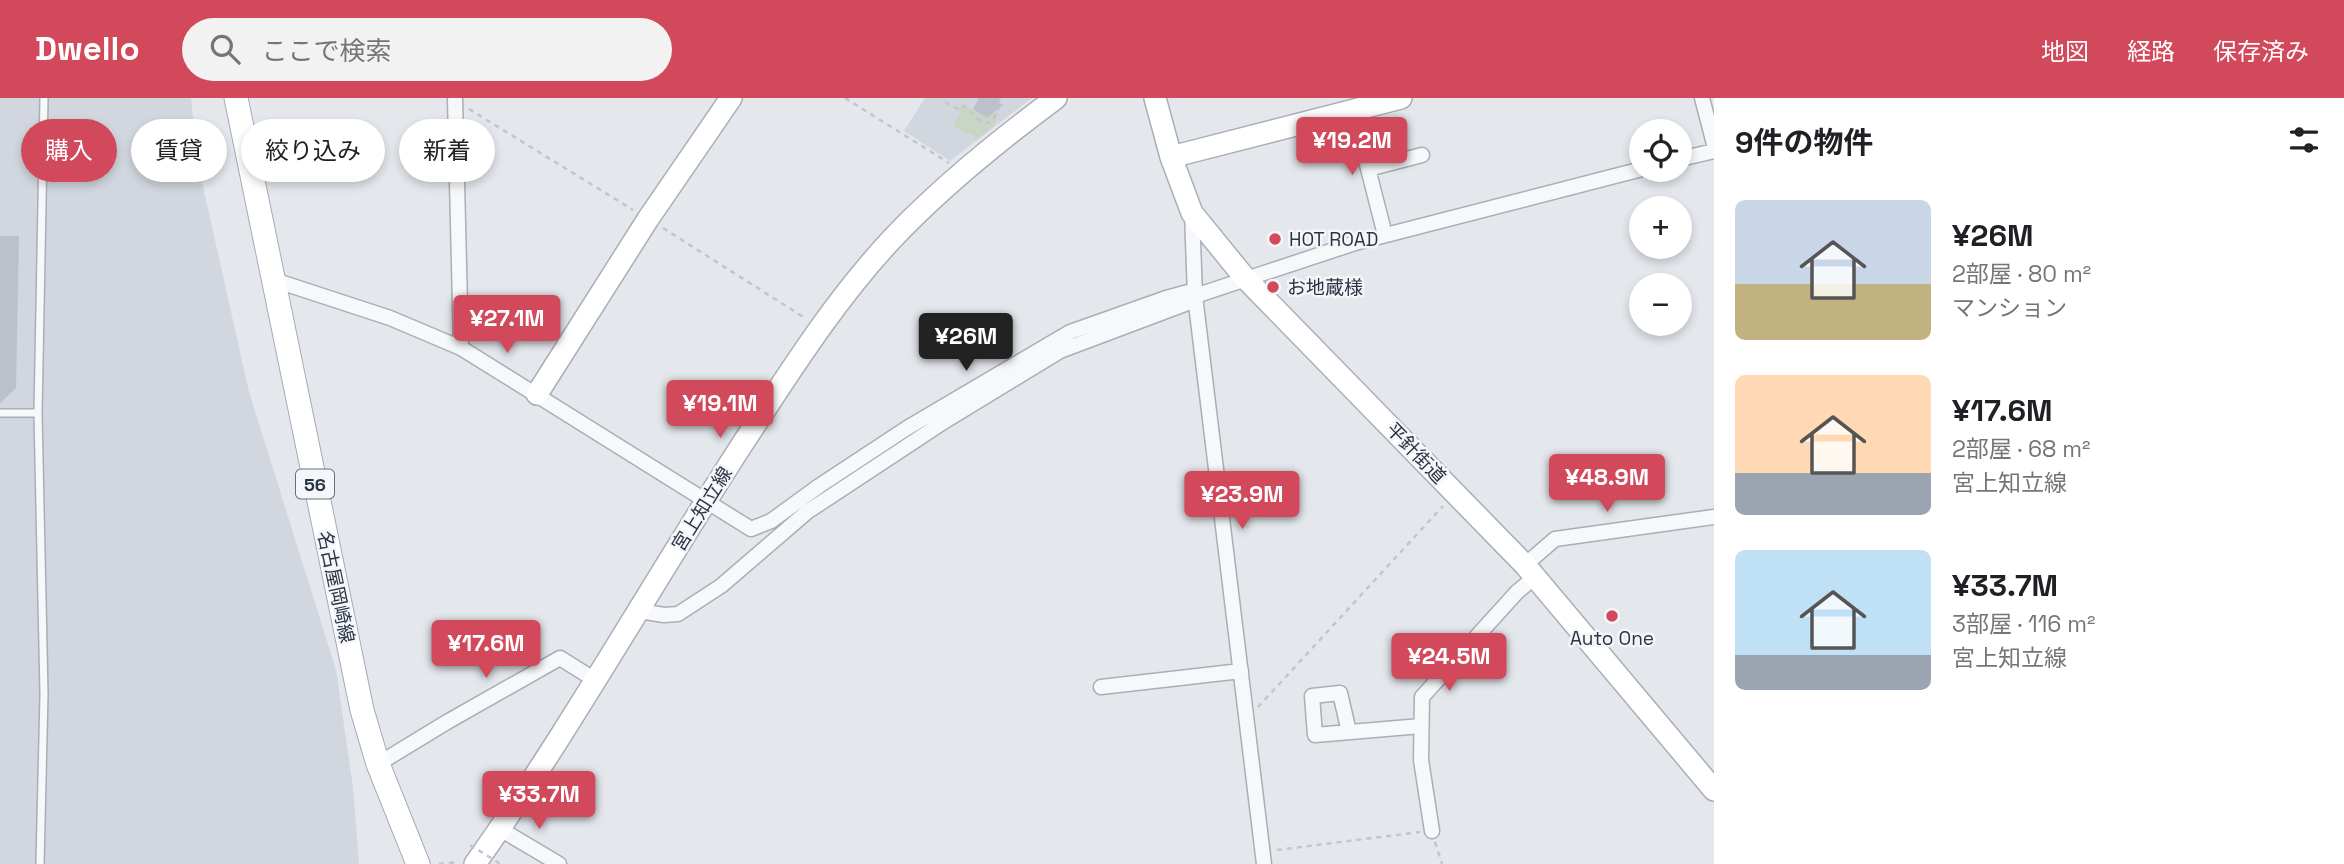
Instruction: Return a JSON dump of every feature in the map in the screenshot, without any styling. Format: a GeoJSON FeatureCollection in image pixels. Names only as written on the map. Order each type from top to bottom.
{"type":"FeatureCollection","features":[{"type":"Feature","properties":{"kind":"main road","name":"名古屋岡崎線"},"geometry":{"type":"LineString","coordinates":[[236,98],[347,644],[378,764],[418,864]]}},
{"type":"Feature","properties":{"kind":"street"},"geometry":{"type":"LineString","coordinates":[[455,98],[461,348]]}},
{"type":"Feature","properties":{"kind":"street"},"geometry":{"type":"LineString","coordinates":[[537,394],[648,219],[731,98]]}},
{"type":"Feature","properties":{"kind":"street","name":"宮上知立線"},"geometry":{"type":"LineString","coordinates":[[472,854],[500,829],[818,327],[891,240],[961,172],[1056,98]]}},
{"type":"Feature","properties":{"kind":"street","name":"平針街道"},"geometry":{"type":"LineString","coordinates":[[1155,98],[1171,157],[1192,213],[1245,278],[1530,571],[1714,790]]}},
{"type":"Feature","properties":{"kind":"street"},"geometry":{"type":"LineString","coordinates":[[1171,157],[1401,98]]}},
{"type":"Feature","properties":{"kind":"street"},"geometry":{"type":"LineString","coordinates":[[1702,98],[1714,144]]}},
{"type":"Feature","properties":{"kind":"street"},"geometry":{"type":"LineString","coordinates":[[1353,110],[1385,235]]}},
{"type":"Feature","properties":{"kind":"street"},"geometry":{"type":"LineString","coordinates":[[1692,156],[1714,151]]}},
{"type":"Feature","properties":{"kind":"street"},"geometry":{"type":"LineString","coordinates":[[1368,169],[1422,155]]}},
{"type":"Feature","properties":{"kind":"street"},"geometry":{"type":"LineString","coordinates":[[639,611],[678,614],[721,586],[807,512],[968,407],[1060,351],[1185,304],[1195,296],[1245,278],[1385,235],[1629,172]]}},
{"type":"Feature","properties":{"kind":"street"},"geometry":{"type":"LineString","coordinates":[[1192,213],[1195,296],[1264,858]]}},
{"type":"Feature","properties":{"kind":"street"},"geometry":{"type":"LineString","coordinates":[[274,280],[390,318],[461,348],[751,529],[771,521],[907,428],[1070,332],[1166,298],[1188,292],[1195,296]]}},
{"type":"Feature","properties":{"kind":"street"},"geometry":{"type":"LineString","coordinates":[[1432,831],[1421,760],[1422,697],[1517,592],[1555,539],[1714,517]]}},
{"type":"Feature","properties":{"kind":"street"},"geometry":{"type":"LineString","coordinates":[[378,764],[560,657],[596,680]]}},
{"type":"Feature","properties":{"kind":"street"},"geometry":{"type":"LineString","coordinates":[[1101,687],[1241,671]]}},
{"type":"Feature","properties":{"kind":"street"},"geometry":{"type":"LineString","coordinates":[[1349,732],[1421,726]]}},
{"type":"Feature","properties":{"kind":"street"},"geometry":{"type":"LineString","coordinates":[[500,829],[559,864]]}},
{"type":"Feature","properties":{"kind":"lane"},"geometry":{"type":"LineString","coordinates":[[40,864],[44,694],[38,413],[44,98]]}},
{"type":"Feature","properties":{"kind":"lane"},"geometry":{"type":"LineString","coordinates":[[0,413],[38,413]]}},
{"type":"Feature","properties":{"kind":"path"},"geometry":{"type":"LineString","coordinates":[[845,98],[961,172]]}},
{"type":"Feature","properties":{"kind":"path"},"geometry":{"type":"LineString","coordinates":[[945,102],[959,110],[964,106],[977,120],[986,123],[992,122],[999,108]]}},
{"type":"Feature","properties":{"kind":"path"},"geometry":{"type":"LineString","coordinates":[[1246,720],[1455,493]]}},
{"type":"Feature","properties":{"kind":"path"},"geometry":{"type":"LineString","coordinates":[[1264,858],[1432,831],[1442,864]]}},
{"type":"Feature","properties":{"kind":"path"},"geometry":{"type":"LineString","coordinates":[[439,864],[457,863],[472,854],[499,863]]}},
{"type":"Feature","properties":{"kind":"shaded area"},"geometry":{"type":"Polygon","coordinates":[[[0,98],[191,98],[193,119],[131,119],[131,182],[202,182],[249,392],[336,670],[353,787],[359,864],[0,864],[0,98]]]}},
{"type":"Feature","properties":{"kind":"shaded area"},"geometry":{"type":"Polygon","coordinates":[[[925,98],[1032,98],[950,161],[904,131],[925,98]]]}},
{"type":"Feature","properties":{"kind":"green space"},"geometry":{"type":"Polygon","coordinates":[[[963,104],[987,118],[999,113],[993,127],[976,140],[972,134],[966,134],[953,126],[960,113],[958,108],[963,104]]]}},
{"type":"Feature","properties":{"kind":"building"},"geometry":{"type":"Polygon","coordinates":[[[979,98],[1001,98],[999,103],[1003,105],[987,118],[973,109],[979,98]]]}},
{"type":"Feature","properties":{"kind":"building"},"geometry":{"type":"Polygon","coordinates":[[[0,236],[19,236],[16,388],[0,403],[0,236]]]}},
{"type":"Feature","properties":{"kind":"place","name":"HOT ROAD"},"geometry":{"type":"Point","coordinates":[1275,239]}},
{"type":"Feature","properties":{"kind":"place","name":"お地蔵様"},"geometry":{"type":"Point","coordinates":[1273,287]}},
{"type":"Feature","properties":{"kind":"place","name":"Auto One"},"geometry":{"type":"Point","coordinates":[1612,616]}}]}
